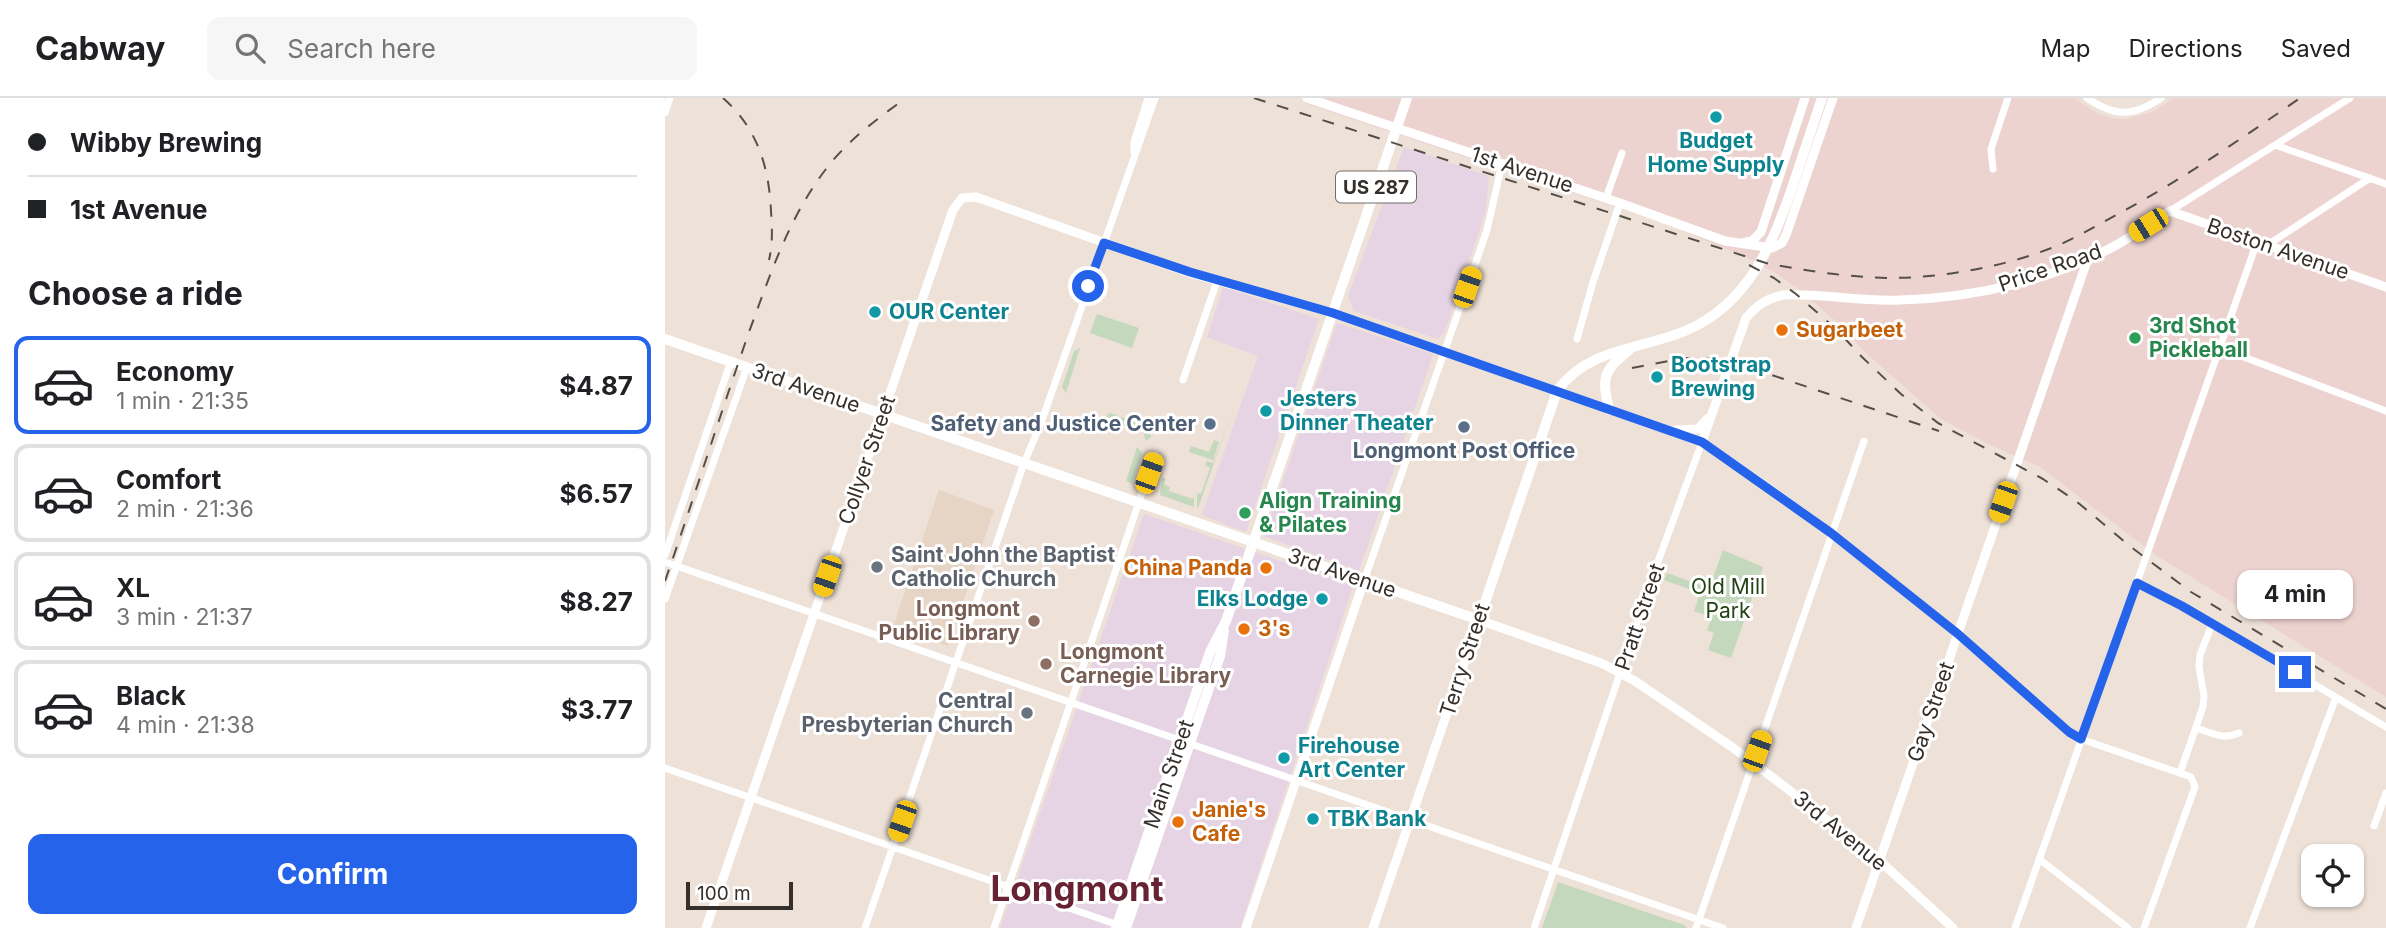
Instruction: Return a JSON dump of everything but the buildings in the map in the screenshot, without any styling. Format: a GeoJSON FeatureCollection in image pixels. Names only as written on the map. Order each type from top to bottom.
{"type":"FeatureCollection","features":[{"type":"Feature","properties":{"kind":"highway","name":"US 287"},"geometry":{"type":"LineString","coordinates":[[1396,130],[1407,98]]}},
{"type":"Feature","properties":{"kind":"highway","name":"Main Street"},"geometry":{"type":"LineString","coordinates":[[1122,927],[1185,742],[1220,656],[1226,621],[1396,130]]}},
{"type":"Feature","properties":{"kind":"main road"},"geometry":{"type":"LineString","coordinates":[[1557,391],[1570,375],[1587,362],[1681,333],[1703,322],[1735,296],[1754,274],[1778,228],[1822,98]]}},
{"type":"Feature","properties":{"kind":"main road","name":"3rd Avenue"},"geometry":{"type":"LineString","coordinates":[[665,339],[1479,620]]}},
{"type":"Feature","properties":{"kind":"main road"},"geometry":{"type":"LineString","coordinates":[[1609,410],[1604,388],[1607,374],[1632,348]]}},
{"type":"Feature","properties":{"kind":"main road","name":"Terry Street"},"geometry":{"type":"LineString","coordinates":[[1479,620],[1557,391]]}},
{"type":"Feature","properties":{"kind":"street"},"geometry":{"type":"LineString","coordinates":[[665,113],[670,98]]}},
{"type":"Feature","properties":{"kind":"street"},"geometry":{"type":"LineString","coordinates":[[1135,152],[1134,142],[1148,98]]}},
{"type":"Feature","properties":{"kind":"street"},"geometry":{"type":"LineString","coordinates":[[865,928],[1024,463],[1041,422],[1155,98]]}},
{"type":"Feature","properties":{"kind":"street","name":"1st Avenue"},"geometry":{"type":"LineString","coordinates":[[1307,98],[1737,244],[1772,247],[1781,243],[1833,98]]}},
{"type":"Feature","properties":{"kind":"street"},"geometry":{"type":"LineString","coordinates":[[1737,244],[1758,237],[1805,98]]}},
{"type":"Feature","properties":{"kind":"street"},"geometry":{"type":"LineString","coordinates":[[1993,169],[1991,149],[2008,98]]}},
{"type":"Feature","properties":{"kind":"street"},"geometry":{"type":"LineString","coordinates":[[2087,98],[2099,107],[2126,113],[2149,106],[2161,98]]}},
{"type":"Feature","properties":{"kind":"street","name":"Price Road"},"geometry":{"type":"LineString","coordinates":[[1753,309],[1769,299],[1783,295],[1898,300],[1964,294],[2017,283],[2088,258],[2120,243],[2350,98]]}},
{"type":"Feature","properties":{"kind":"street"},"geometry":{"type":"LineString","coordinates":[[2275,145],[2386,184]]}},
{"type":"Feature","properties":{"kind":"street"},"geometry":{"type":"LineString","coordinates":[[1606,198],[1622,153]]}},
{"type":"Feature","properties":{"kind":"street"},"geometry":{"type":"LineString","coordinates":[[1246,928],[1487,230],[1502,164]]}},
{"type":"Feature","properties":{"kind":"street"},"geometry":{"type":"LineString","coordinates":[[2015,928],[2220,348],[2262,244],[2370,178]]}},
{"type":"Feature","properties":{"kind":"street","name":"Collyer Street"},"geometry":{"type":"LineString","coordinates":[[706,928],[958,201],[968,196],[1104,243]]}},
{"type":"Feature","properties":{"kind":"street"},"geometry":{"type":"LineString","coordinates":[[1577,339],[1620,203]]}},
{"type":"Feature","properties":{"kind":"street","name":"Boston Avenue"},"geometry":{"type":"LineString","coordinates":[[2170,211],[2386,287]]}},
{"type":"Feature","properties":{"kind":"street"},"geometry":{"type":"LineString","coordinates":[[1104,243],[1217,281],[1333,313],[1702,442],[1831,533],[1958,634],[2069,732],[2081,739],[2191,778],[2195,787],[2144,928]]}},
{"type":"Feature","properties":{"kind":"street","name":"Gay Street"},"geometry":{"type":"LineString","coordinates":[[1856,928],[2088,258]]}},
{"type":"Feature","properties":{"kind":"street"},"geometry":{"type":"LineString","coordinates":[[1183,380],[1217,281]]}},
{"type":"Feature","properties":{"kind":"street","name":"Pratt Street"},"geometry":{"type":"LineString","coordinates":[[1534,928],[1652,578],[1743,324],[1753,309]]}},
{"type":"Feature","properties":{"kind":"street"},"geometry":{"type":"LineString","coordinates":[[2220,348],[2386,411]]}},
{"type":"Feature","properties":{"kind":"street"},"geometry":{"type":"LineString","coordinates":[[665,555],[731,361]]}},
{"type":"Feature","properties":{"kind":"street"},"geometry":{"type":"LineString","coordinates":[[665,599],[747,367]]}},
{"type":"Feature","properties":{"kind":"street"},"geometry":{"type":"LineString","coordinates":[[1667,430],[1698,429],[1715,407]]}},
{"type":"Feature","properties":{"kind":"street"},"geometry":{"type":"LineString","coordinates":[[1696,928],[1864,441]]}},
{"type":"Feature","properties":{"kind":"street"},"geometry":{"type":"LineString","coordinates":[[993,928],[1156,455]]}},
{"type":"Feature","properties":{"kind":"street"},"geometry":{"type":"LineString","coordinates":[[665,562],[1723,928]]}},
{"type":"Feature","properties":{"kind":"street"},"geometry":{"type":"LineString","coordinates":[[2137,583],[2213,624],[2386,727]]}},
{"type":"Feature","properties":{"kind":"street","name":"3rd Avenue"},"geometry":{"type":"LineString","coordinates":[[1479,620],[1601,663],[1621,673],[1753,762],[1880,862],[1953,928]]}},
{"type":"Feature","properties":{"kind":"street","name":"Terry Street"},"geometry":{"type":"LineString","coordinates":[[1373,928],[1479,620]]}},
{"type":"Feature","properties":{"kind":"street"},"geometry":{"type":"LineString","coordinates":[[2180,774],[2203,707],[2200,655],[2213,624]]}},
{"type":"Feature","properties":{"kind":"street"},"geometry":{"type":"LineString","coordinates":[[2250,928],[2336,697]]}},
{"type":"Feature","properties":{"kind":"street"},"geometry":{"type":"LineString","coordinates":[[2196,728],[2221,737],[2231,737],[2239,733]]}},
{"type":"Feature","properties":{"kind":"street"},"geometry":{"type":"LineString","coordinates":[[665,768],[1122,927]]}},
{"type":"Feature","properties":{"kind":"street"},"geometry":{"type":"LineString","coordinates":[[2374,826],[2386,793]]}},
{"type":"Feature","properties":{"kind":"street"},"geometry":{"type":"LineString","coordinates":[[2039,859],[2128,928]]}},
{"type":"Feature","properties":{"kind":"shaded area"},"geometry":{"type":"Polygon","coordinates":[[[1305,98],[2074,98],[2097,113],[2126,119],[2152,112],[2174,98],[2386,98],[2386,697],[2157,556],[2040,467],[1941,419],[1866,353],[1840,325],[1776,273],[1748,258],[1669,225],[1304,103],[1305,98]]]}},
{"type":"Feature","properties":{"kind":"shaded area"},"geometry":{"type":"Polygon","coordinates":[[[1404,147],[1489,176],[1485,214],[1445,331],[1438,339],[1354,311],[1348,296],[1404,147]]]}},
{"type":"Feature","properties":{"kind":"shaded area"},"geometry":{"type":"Polygon","coordinates":[[[1223,287],[1319,319],[1246,532],[1202,515],[1258,356],[1207,337],[1223,287]]]}},
{"type":"Feature","properties":{"kind":"shaded area"},"geometry":{"type":"Polygon","coordinates":[[[1337,323],[1433,354],[1359,571],[1264,536],[1337,323]]]}},
{"type":"Feature","properties":{"kind":"shaded area"},"geometry":{"type":"Polygon","coordinates":[[[939,490],[994,510],[948,646],[893,627],[939,490]]]}},
{"type":"Feature","properties":{"kind":"shaded area"},"geometry":{"type":"Polygon","coordinates":[[[1144,514],[1353,586],[1240,928],[1000,928],[1144,514]]]}},
{"type":"Feature","properties":{"kind":"green space"},"geometry":{"type":"Polygon","coordinates":[[[1097,314],[1139,328],[1132,348],[1090,333],[1097,314]]]}},
{"type":"Feature","properties":{"kind":"green space"},"geometry":{"type":"Polygon","coordinates":[[[1080,348],[1066,393],[1062,387],[1074,351],[1080,348]]]}},
{"type":"Feature","properties":{"kind":"green space"},"geometry":{"type":"Polygon","coordinates":[[[1110,413],[1148,427],[1151,437],[1146,441],[1143,431],[1110,420],[1109,425],[1107,424],[1107,415],[1110,413]]]}},
{"type":"Feature","properties":{"kind":"green space"},"geometry":{"type":"Polygon","coordinates":[[[1230,417],[1198,508],[1197,493],[1202,491],[1210,468],[1205,465],[1207,461],[1213,463],[1230,417]]]}},
{"type":"Feature","properties":{"kind":"green space"},"geometry":{"type":"Polygon","coordinates":[[[1214,440],[1219,442],[1213,460],[1189,452],[1191,446],[1209,452],[1214,440]]]}},
{"type":"Feature","properties":{"kind":"green space"},"geometry":{"type":"Polygon","coordinates":[[[1137,447],[1142,453],[1132,484],[1126,481],[1137,447]]]}},
{"type":"Feature","properties":{"kind":"green space"},"geometry":{"type":"Polygon","coordinates":[[[1162,477],[1166,479],[1164,484],[1170,487],[1169,491],[1193,499],[1194,495],[1194,507],[1160,495],[1162,477]]]}},
{"type":"Feature","properties":{"kind":"green space","name":"Old Mill Park"},"geometry":{"type":"Polygon","coordinates":[[[1723,550],[1763,567],[1731,658],[1708,650],[1714,633],[1707,630],[1712,617],[1694,611],[1700,593],[1664,580],[1667,573],[1709,588],[1723,550]]]}},
{"type":"Feature","properties":{"kind":"green space"},"geometry":{"type":"Polygon","coordinates":[[[1558,882],[1684,925],[1687,928],[1542,928],[1558,882]]]}},
{"type":"Feature","properties":{"kind":"railway"},"geometry":{"type":"LineString","coordinates":[[723,98],[745,122],[764,163],[770,194],[772,242],[769,260]]}},
{"type":"Feature","properties":{"kind":"railway"},"geometry":{"type":"LineString","coordinates":[[665,581],[749,332],[791,227],[813,187],[835,158],[863,130],[906,98]]}},
{"type":"Feature","properties":{"kind":"railway"},"geometry":{"type":"LineString","coordinates":[[1254,98],[1766,263],[1827,273],[1888,278],[1973,270],[2034,254],[2062,243],[2163,188],[2300,98]]}},
{"type":"Feature","properties":{"kind":"railway"},"geometry":{"type":"LineString","coordinates":[[1749,265],[1796,294],[1836,329],[1901,394],[1938,423],[2043,479],[2076,501],[2191,592],[2386,709]]}},
{"type":"Feature","properties":{"kind":"railway"},"geometry":{"type":"LineString","coordinates":[[1632,368],[1685,358],[1724,359],[1939,431]]}},
{"type":"Feature","properties":{"kind":"place","name":"Budget Home Supply"},"geometry":{"type":"Point","coordinates":[1716,117]}},
{"type":"Feature","properties":{"kind":"place","name":"OUR Center"},"geometry":{"type":"Point","coordinates":[875,312]}},
{"type":"Feature","properties":{"kind":"place","name":"Sugarbeet"},"geometry":{"type":"Point","coordinates":[1782,330]}},
{"type":"Feature","properties":{"kind":"place","name":"3rd Shot Pickleball"},"geometry":{"type":"Point","coordinates":[2135,338]}},
{"type":"Feature","properties":{"kind":"place","name":"Bootstrap Brewing"},"geometry":{"type":"Point","coordinates":[1657,377]}},
{"type":"Feature","properties":{"kind":"place","name":"Jesters Dinner Theater"},"geometry":{"type":"Point","coordinates":[1266,411]}},
{"type":"Feature","properties":{"kind":"place","name":"Safety and Justice Center"},"geometry":{"type":"Point","coordinates":[1210,424]}},
{"type":"Feature","properties":{"kind":"place","name":"Longmont Post Office"},"geometry":{"type":"Point","coordinates":[1464,427]}},
{"type":"Feature","properties":{"kind":"place","name":"Align Training & Pilates"},"geometry":{"type":"Point","coordinates":[1245,513]}},
{"type":"Feature","properties":{"kind":"place","name":"Saint John the Baptist Catholic Church"},"geometry":{"type":"Point","coordinates":[877,567]}},
{"type":"Feature","properties":{"kind":"place","name":"China Panda"},"geometry":{"type":"Point","coordinates":[1266,568]}},
{"type":"Feature","properties":{"kind":"place","name":"Elks Lodge"},"geometry":{"type":"Point","coordinates":[1322,599]}},
{"type":"Feature","properties":{"kind":"place","name":"Longmont Public Library"},"geometry":{"type":"Point","coordinates":[1034,621]}},
{"type":"Feature","properties":{"kind":"place","name":"3's"},"geometry":{"type":"Point","coordinates":[1244,629]}},
{"type":"Feature","properties":{"kind":"place","name":"Longmont Carnegie Library"},"geometry":{"type":"Point","coordinates":[1046,664]}},
{"type":"Feature","properties":{"kind":"place","name":"Central Presbyterian Church"},"geometry":{"type":"Point","coordinates":[1027,713]}},
{"type":"Feature","properties":{"kind":"place","name":"Firehouse Art Center"},"geometry":{"type":"Point","coordinates":[1284,758]}},
{"type":"Feature","properties":{"kind":"place","name":"TBK Bank"},"geometry":{"type":"Point","coordinates":[1313,819]}},
{"type":"Feature","properties":{"kind":"place","name":"Janie's Cafe"},"geometry":{"type":"Point","coordinates":[1178,822]}},
{"type":"Feature","properties":{"kind":"district","name":"Longmont"},"geometry":{"type":"Point","coordinates":[1077,889]}},
{"type":"Feature","properties":{"kind":"route"},"geometry":{"type":"LineString","coordinates":[[1088,286],[1104,243],[1190,272],[1333,313],[1702,442],[1831,533],[1958,634],[2069,732],[2081,739],[2137,583],[2295,672]]}}]}
